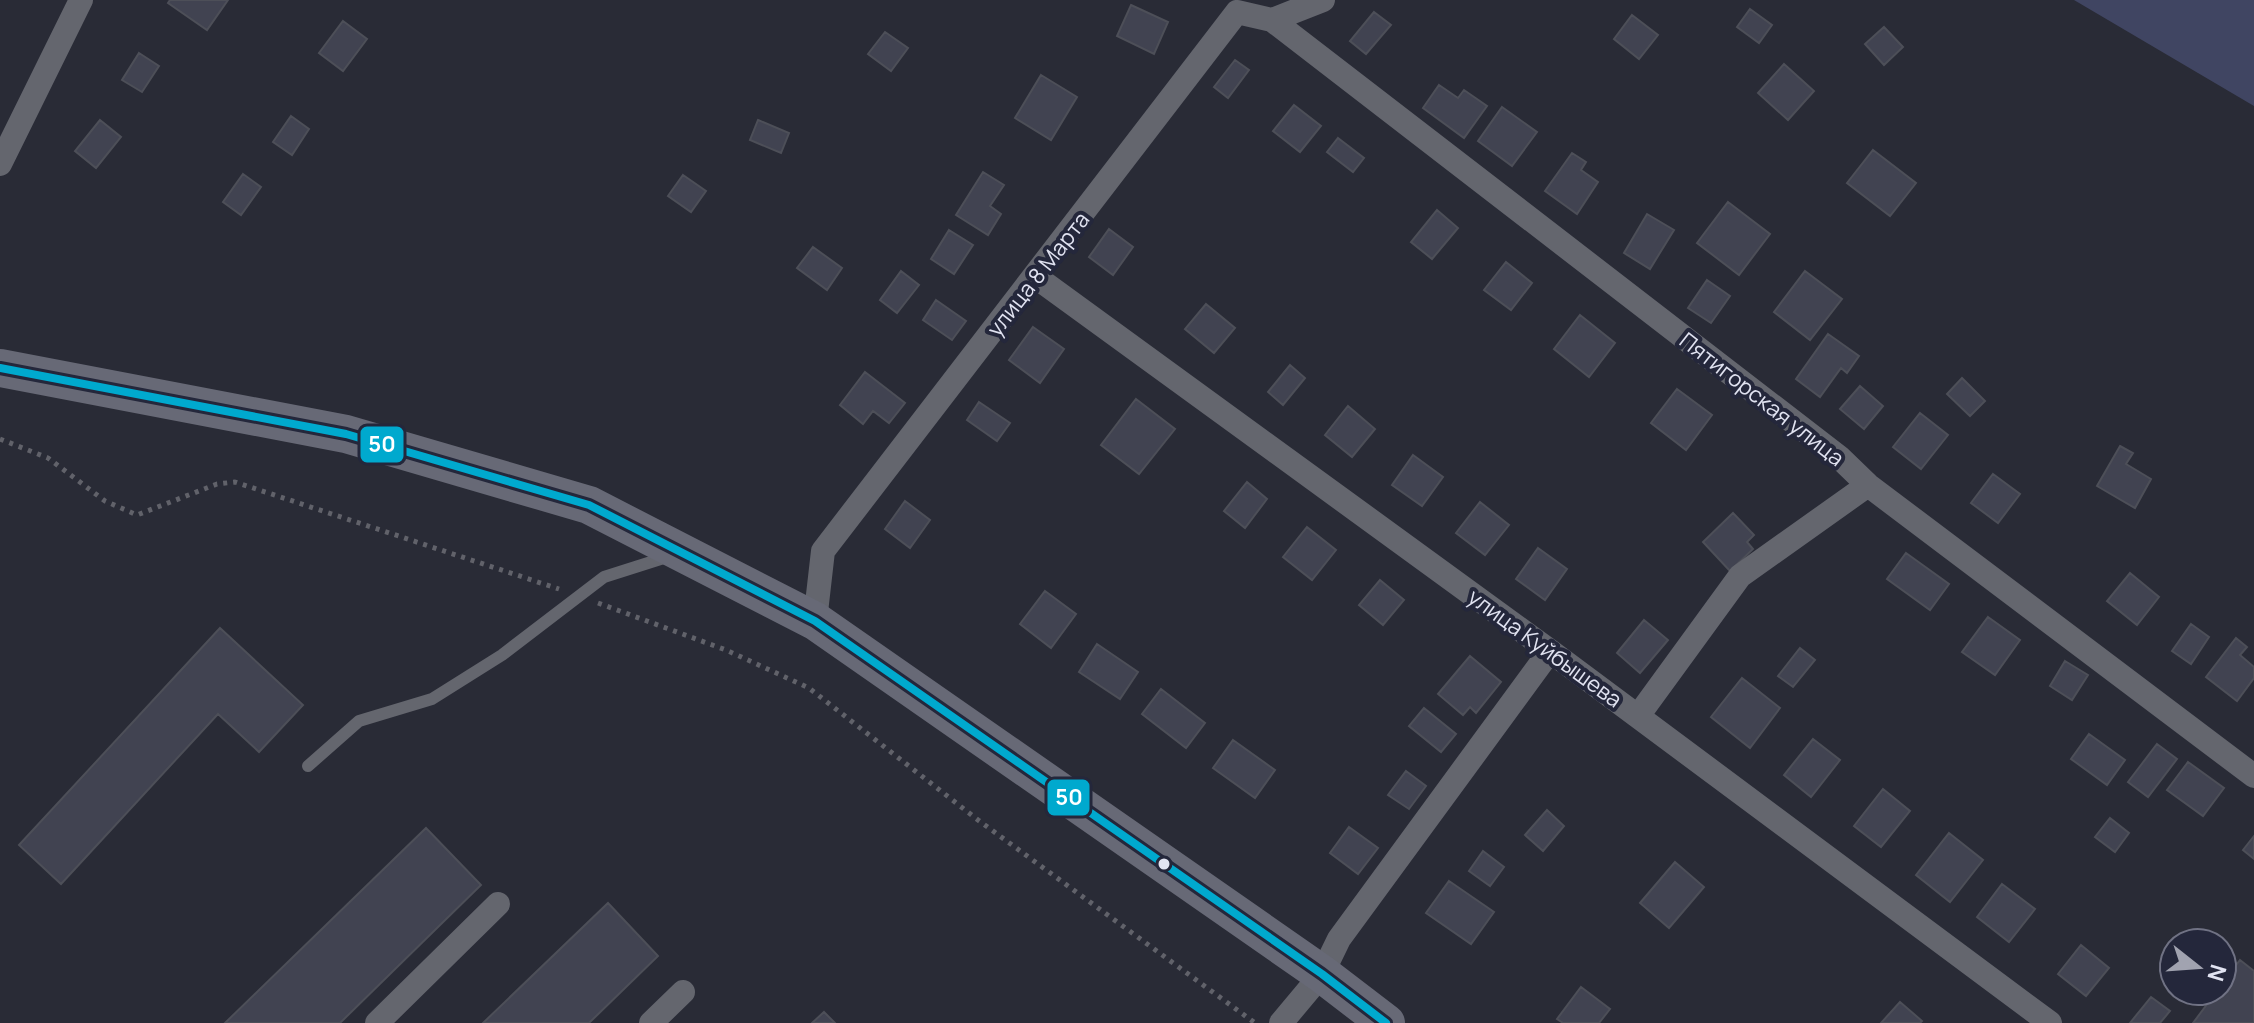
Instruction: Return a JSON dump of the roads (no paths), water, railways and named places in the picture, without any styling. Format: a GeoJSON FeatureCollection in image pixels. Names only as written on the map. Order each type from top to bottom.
{"type":"FeatureCollection","features":[{"type":"Feature","properties":{"kind":"main road"},"geometry":{"type":"LineString","coordinates":[[0,368],[346,434],[589,505],[815,621],[1322,974],[1386,1023]]}},
{"type":"Feature","properties":{"kind":"street"},"geometry":{"type":"LineString","coordinates":[[0,164],[81,0]]}},
{"type":"Feature","properties":{"kind":"street","name":"улица 8 Марта"},"geometry":{"type":"LineString","coordinates":[[815,621],[823,551],[1237,12],[1272,20],[1323,0]]}},
{"type":"Feature","properties":{"kind":"street","name":"Пятигорская улица"},"geometry":{"type":"LineString","coordinates":[[1272,20],[1839,457],[1868,485],[2254,776]]}},
{"type":"Feature","properties":{"kind":"street","name":"улица Куйбышева"},"geometry":{"type":"LineString","coordinates":[[1036,277],[1550,651],[2050,1023]]}},
{"type":"Feature","properties":{"kind":"street"},"geometry":{"type":"LineString","coordinates":[[1638,716],[1740,576],[1868,485]]}},
{"type":"Feature","properties":{"kind":"street"},"geometry":{"type":"LineString","coordinates":[[1281,1023],[1322,974],[1339,939],[1550,651]]}},
{"type":"Feature","properties":{"kind":"street"},"geometry":{"type":"LineString","coordinates":[[377,1023],[498,904]]}},
{"type":"Feature","properties":{"kind":"street"},"geometry":{"type":"LineString","coordinates":[[651,1023],[683,992]]}},
{"type":"Feature","properties":{"kind":"lane"},"geometry":{"type":"LineString","coordinates":[[308,766],[359,721],[432,699],[502,655],[604,577],[681,552]]}}]}
